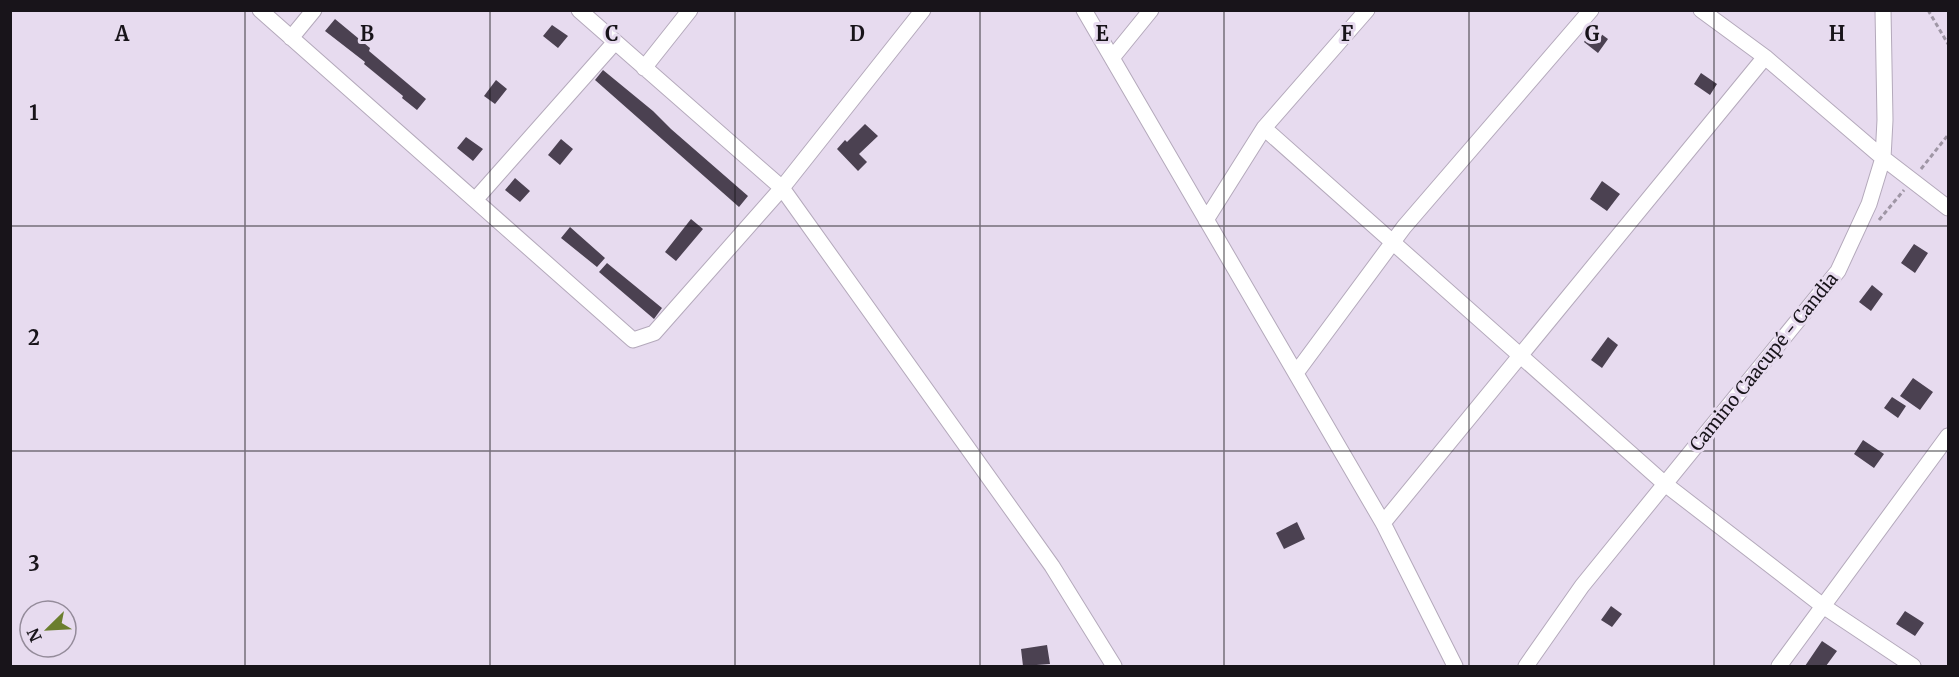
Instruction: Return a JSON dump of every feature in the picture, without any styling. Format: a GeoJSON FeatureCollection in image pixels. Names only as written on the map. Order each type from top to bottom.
{"type":"FeatureCollection","features":[{"type":"Feature","properties":{"kind":"street"},"geometry":{"type":"LineString","coordinates":[[261,10],[633,340],[654,333],[782,188],[923,10]]}},
{"type":"Feature","properties":{"kind":"street"},"geometry":{"type":"LineString","coordinates":[[291,38],[314,10]]}},
{"type":"Feature","properties":{"kind":"street"},"geometry":{"type":"LineString","coordinates":[[579,10],[782,188],[1052,566],[1114,666]]}},
{"type":"Feature","properties":{"kind":"street"},"geometry":{"type":"LineString","coordinates":[[644,68],[690,10]]}},
{"type":"Feature","properties":{"kind":"street"},"geometry":{"type":"LineString","coordinates":[[1084,10],[1383,524],[1455,666]]}},
{"type":"Feature","properties":{"kind":"street"},"geometry":{"type":"LineString","coordinates":[[1112,58],[1151,10]]}},
{"type":"Feature","properties":{"kind":"street"},"geometry":{"type":"LineString","coordinates":[[1206,220],[1264,128],[1367,10]]}},
{"type":"Feature","properties":{"kind":"street"},"geometry":{"type":"LineString","coordinates":[[1296,373],[1393,242],[1591,10]]}},
{"type":"Feature","properties":{"kind":"street"},"geometry":{"type":"LineString","coordinates":[[1701,10],[1766,57],[1882,158],[1913,179],[1948,208]]}},
{"type":"Feature","properties":{"kind":"street","name":"Camino Caacupé - Candia"},"geometry":{"type":"LineString","coordinates":[[1526,666],[1582,586],[1838,271],[1869,204],[1882,158],[1885,120],[1883,10]]}},
{"type":"Feature","properties":{"kind":"street"},"geometry":{"type":"LineString","coordinates":[[475,200],[615,42]]}},
{"type":"Feature","properties":{"kind":"street"},"geometry":{"type":"LineString","coordinates":[[1383,524],[1766,57]]}},
{"type":"Feature","properties":{"kind":"street"},"geometry":{"type":"LineString","coordinates":[[1264,128],[1665,484],[1823,606],[1913,666]]}},
{"type":"Feature","properties":{"kind":"street"},"geometry":{"type":"LineString","coordinates":[[1779,666],[1948,436]]}},
{"type":"Feature","properties":{"kind":"path"},"geometry":{"type":"LineString","coordinates":[[1928,10],[1948,44]]}},
{"type":"Feature","properties":{"kind":"path"},"geometry":{"type":"LineString","coordinates":[[1875,225],[1948,135]]}},
{"type":"Feature","properties":{"kind":"building"},"geometry":{"type":"Polygon","coordinates":[[[335,19],[426,99],[417,110],[364,64],[365,62],[325,31],[335,19]]]}},
{"type":"Feature","properties":{"kind":"building"},"geometry":{"type":"Polygon","coordinates":[[[552,25],[568,36],[558,48],[543,36],[552,25]]]}},
{"type":"Feature","properties":{"kind":"building"},"geometry":{"type":"Polygon","coordinates":[[[1593,28],[1608,39],[1598,53],[1584,42],[1593,28]]]}},
{"type":"Feature","properties":{"kind":"building"},"geometry":{"type":"Polygon","coordinates":[[[603,70],[653,111],[748,196],[739,207],[595,80],[603,70]]]}},
{"type":"Feature","properties":{"kind":"building"},"geometry":{"type":"Polygon","coordinates":[[[1701,73],[1717,84],[1710,95],[1694,84],[1701,73]]]}},
{"type":"Feature","properties":{"kind":"building"},"geometry":{"type":"Polygon","coordinates":[[[496,80],[507,89],[495,104],[484,96],[496,80]]]}},
{"type":"Feature","properties":{"kind":"building"},"geometry":{"type":"Polygon","coordinates":[[[865,124],[878,136],[859,154],[867,162],[858,171],[837,149],[865,124]]]}},
{"type":"Feature","properties":{"kind":"building"},"geometry":{"type":"Polygon","coordinates":[[[466,137],[483,149],[473,161],[457,148],[466,137]]]}},
{"type":"Feature","properties":{"kind":"building"},"geometry":{"type":"Polygon","coordinates":[[[561,139],[573,149],[560,165],[548,155],[561,139]]]}},
{"type":"Feature","properties":{"kind":"building"},"geometry":{"type":"Polygon","coordinates":[[[515,178],[530,191],[520,202],[505,190],[515,178]]]}},
{"type":"Feature","properties":{"kind":"building"},"geometry":{"type":"Polygon","coordinates":[[[1602,181],[1620,194],[1607,211],[1590,199],[1602,181]]]}},
{"type":"Feature","properties":{"kind":"building"},"geometry":{"type":"Polygon","coordinates":[[[691,219],[703,229],[676,261],[665,252],[691,219]]]}},
{"type":"Feature","properties":{"kind":"building"},"geometry":{"type":"Polygon","coordinates":[[[570,227],[605,258],[597,267],[561,238],[570,227]]]}},
{"type":"Feature","properties":{"kind":"building"},"geometry":{"type":"Polygon","coordinates":[[[1914,244],[1928,253],[1915,273],[1901,263],[1914,244]]]}},
{"type":"Feature","properties":{"kind":"building"},"geometry":{"type":"Polygon","coordinates":[[[607,263],[662,308],[654,319],[599,272],[607,263]]]}},
{"type":"Feature","properties":{"kind":"building"},"geometry":{"type":"Polygon","coordinates":[[[1872,285],[1883,294],[1871,311],[1859,302],[1872,285]]]}},
{"type":"Feature","properties":{"kind":"building"},"geometry":{"type":"Polygon","coordinates":[[[1608,337],[1618,345],[1602,368],[1591,360],[1608,337]]]}},
{"type":"Feature","properties":{"kind":"building"},"geometry":{"type":"Polygon","coordinates":[[[1913,378],[1933,392],[1920,410],[1900,396],[1913,378]]]}},
{"type":"Feature","properties":{"kind":"building"},"geometry":{"type":"Polygon","coordinates":[[[1892,397],[1906,406],[1898,418],[1884,408],[1892,397]]]}},
{"type":"Feature","properties":{"kind":"building"},"geometry":{"type":"Polygon","coordinates":[[[1863,440],[1884,454],[1874,468],[1854,454],[1863,440]]]}},
{"type":"Feature","properties":{"kind":"building"},"geometry":{"type":"Polygon","coordinates":[[[1297,522],[1305,539],[1284,549],[1276,533],[1297,522]]]}},
{"type":"Feature","properties":{"kind":"building"},"geometry":{"type":"Polygon","coordinates":[[[1611,606],[1622,614],[1612,627],[1601,620],[1611,606]]]}},
{"type":"Feature","properties":{"kind":"building"},"geometry":{"type":"Polygon","coordinates":[[[1905,611],[1924,623],[1915,636],[1896,624],[1905,611]]]}},
{"type":"Feature","properties":{"kind":"building"},"geometry":{"type":"Polygon","coordinates":[[[1822,641],[1837,651],[1826,666],[1805,666],[1822,641]]]}},
{"type":"Feature","properties":{"kind":"building"},"geometry":{"type":"Polygon","coordinates":[[[1047,645],[1050,664],[1023,666],[1021,649],[1047,645]]]}}]}
